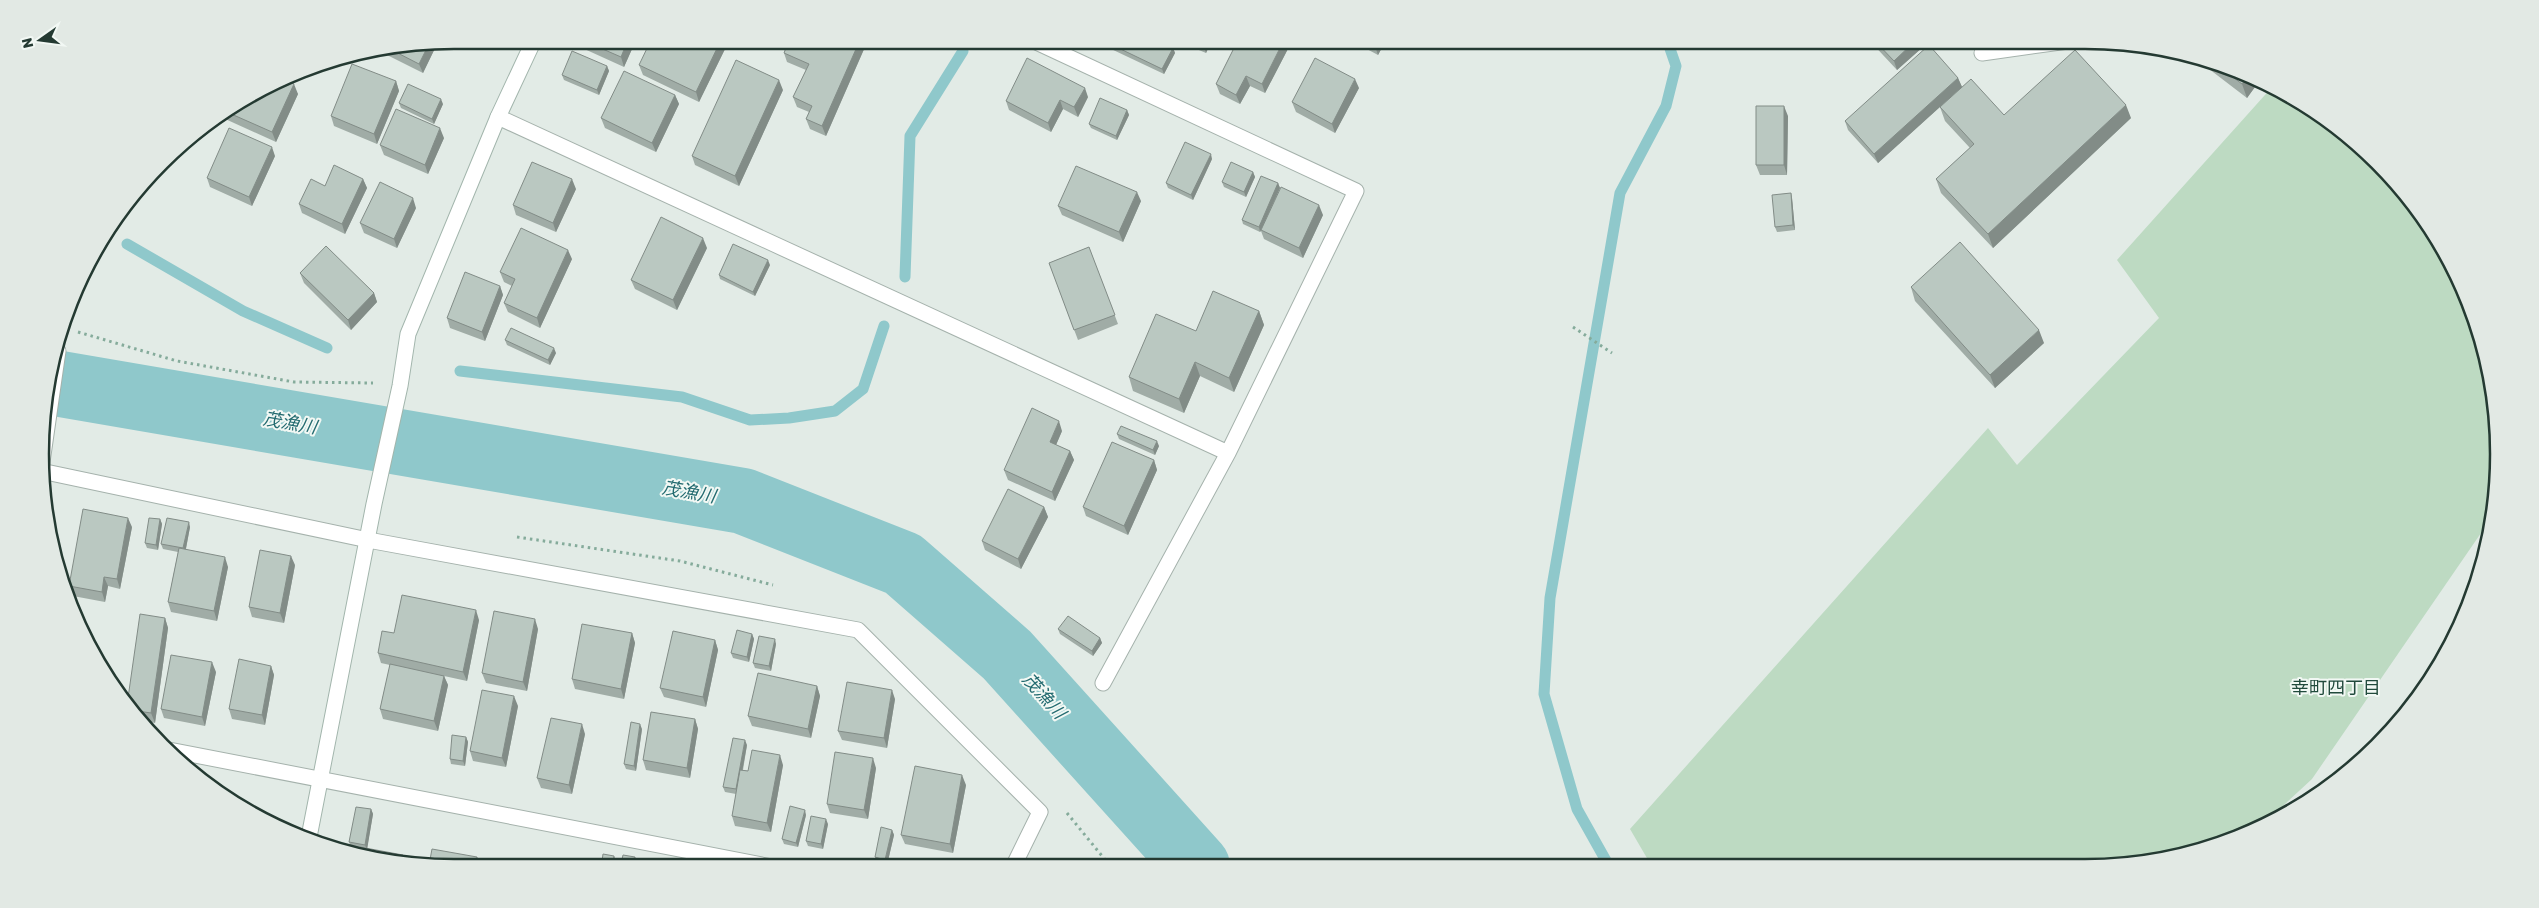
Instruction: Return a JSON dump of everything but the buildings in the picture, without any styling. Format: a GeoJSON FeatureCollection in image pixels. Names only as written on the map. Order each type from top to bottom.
{"type":"FeatureCollection","features":[{"type":"Feature","properties":{"kind":"street"},"geometry":{"type":"LineString","coordinates":[[310,832],[374,504],[400,386],[408,334],[498,117],[530,49]]}},
{"type":"Feature","properties":{"kind":"street"},"geometry":{"type":"LineString","coordinates":[[1051,49],[1356,191],[1228,453],[1103,683]]}},
{"type":"Feature","properties":{"kind":"street"},"geometry":{"type":"LineString","coordinates":[[1982,53],[2011,49]]}},
{"type":"Feature","properties":{"kind":"street"},"geometry":{"type":"LineString","coordinates":[[498,117],[1228,453]]}},
{"type":"Feature","properties":{"kind":"street"},"geometry":{"type":"LineString","coordinates":[[50,472],[368,540],[858,630],[1040,812],[1017,859]]}},
{"type":"Feature","properties":{"kind":"street"},"geometry":{"type":"LineString","coordinates":[[179,752],[320,781],[730,859]]}},
{"type":"Feature","properties":{"kind":"path"},"geometry":{"type":"LineString","coordinates":[[1573,327],[1612,353]]}},
{"type":"Feature","properties":{"kind":"path"},"geometry":{"type":"LineString","coordinates":[[74,331],[177,362],[294,382],[357,381],[400,386]]}},
{"type":"Feature","properties":{"kind":"green space"},"geometry":{"type":"Polygon","coordinates":[[[2267,93],[2288,103],[2332,132],[2372,167],[2390,187],[2407,207],[2436,251],[2469,324],[2482,375],[2489,427],[2489,481],[2482,531],[2312,779],[2279,809],[2240,828],[2190,845],[2138,856],[2085,859],[1648,859],[1630,829],[1988,428],[2017,465],[2159,318],[2117,260],[2267,93]]]}},
{"type":"Feature","properties":{"kind":"waterway"},"geometry":{"type":"LineString","coordinates":[[1605,859],[1577,809],[1544,694],[1550,598],[1620,193],[1666,106],[1676,66],[1670,49]]}},
{"type":"Feature","properties":{"kind":"waterway"},"geometry":{"type":"LineString","coordinates":[[905,277],[910,136],[963,51]]}},
{"type":"Feature","properties":{"kind":"waterway"},"geometry":{"type":"LineString","coordinates":[[127,244],[243,311],[327,348]]}},
{"type":"Feature","properties":{"kind":"waterway"},"geometry":{"type":"LineString","coordinates":[[460,371],[682,397],[750,420],[789,418],[835,411],[863,389],[884,326]]}},
{"type":"Feature","properties":{"kind":"waterway","name":"茂漁川"},"geometry":{"type":"LineString","coordinates":[[55,383],[743,501],[903,564],[1007,655],[1191,859]]}},
{"type":"Feature","properties":{"kind":"district","name":"幸町四丁目"},"geometry":{"type":"Point","coordinates":[2336,688]}}]}
